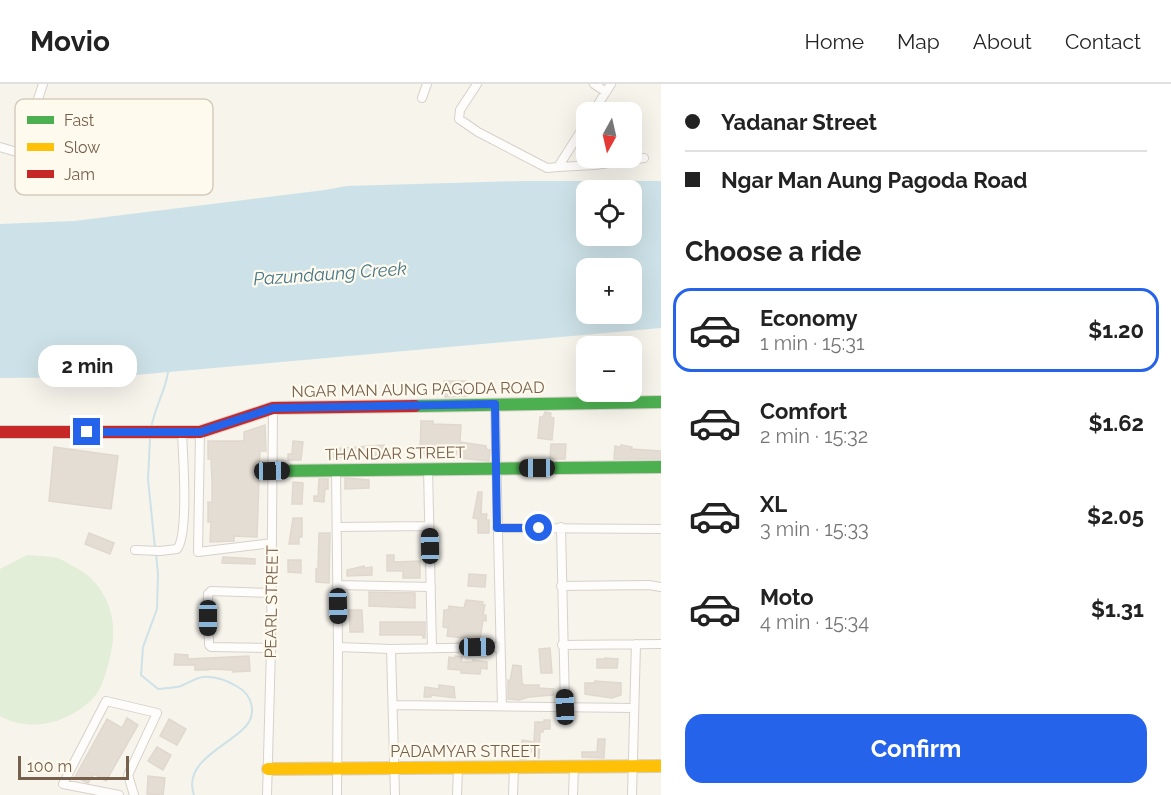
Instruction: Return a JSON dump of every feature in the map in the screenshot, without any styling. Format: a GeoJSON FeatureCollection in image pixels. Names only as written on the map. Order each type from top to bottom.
{"type":"FeatureCollection","features":[{"type":"Feature","properties":{"kind":"street"},"geometry":{"type":"LineString","coordinates":[[39,99],[44,84]]}},
{"type":"Feature","properties":{"kind":"street"},"geometry":{"type":"LineString","coordinates":[[422,98],[427,84]]}},
{"type":"Feature","properties":{"kind":"street"},"geometry":{"type":"LineString","coordinates":[[477,84],[460,110],[459,119],[478,132],[547,168],[595,165],[644,158]]}},
{"type":"Feature","properties":{"kind":"street"},"geometry":{"type":"LineString","coordinates":[[594,84],[608,88],[599,102]]}},
{"type":"Feature","properties":{"kind":"street"},"geometry":{"type":"LineString","coordinates":[[558,167],[576,139]]}},
{"type":"Feature","properties":{"kind":"street"},"geometry":{"type":"LineString","coordinates":[[0,147],[15,152]]}},
{"type":"Feature","properties":{"kind":"street","name":"NGAR MAN AUNG PAGODA ROAD"},"geometry":{"type":"LineString","coordinates":[[0,432],[200,432],[273,408],[661,402]]}},
{"type":"Feature","properties":{"kind":"street"},"geometry":{"type":"LineString","coordinates":[[495,404],[502,706]]}},
{"type":"Feature","properties":{"kind":"street","name":"PEARL STREET"},"geometry":{"type":"LineString","coordinates":[[267,795],[272,593],[273,408]]}},
{"type":"Feature","properties":{"kind":"street"},"geometry":{"type":"LineString","coordinates":[[200,432],[198,552],[272,543]]}},
{"type":"Feature","properties":{"kind":"street"},"geometry":{"type":"LineString","coordinates":[[135,550],[160,551],[177,549],[181,545],[183,536],[183,433]]}},
{"type":"Feature","properties":{"kind":"street","name":"THANDAR STREET"},"geometry":{"type":"LineString","coordinates":[[272,471],[661,467]]}},
{"type":"Feature","properties":{"kind":"street"},"geometry":{"type":"LineString","coordinates":[[428,469],[432,648]]}},
{"type":"Feature","properties":{"kind":"street"},"geometry":{"type":"LineString","coordinates":[[336,470],[337,795]]}},
{"type":"Feature","properties":{"kind":"street"},"geometry":{"type":"LineString","coordinates":[[337,527],[429,526]]}},
{"type":"Feature","properties":{"kind":"street"},"geometry":{"type":"LineString","coordinates":[[561,527],[565,707]]}},
{"type":"Feature","properties":{"kind":"street"},"geometry":{"type":"LineString","coordinates":[[497,528],[661,529]]}},
{"type":"Feature","properties":{"kind":"street"},"geometry":{"type":"LineString","coordinates":[[338,585],[431,586]]}},
{"type":"Feature","properties":{"kind":"street"},"geometry":{"type":"LineString","coordinates":[[561,586],[649,585],[661,587]]}},
{"type":"Feature","properties":{"kind":"street"},"geometry":{"type":"LineString","coordinates":[[271,648],[209,645],[208,594],[211,591],[272,593]]}},
{"type":"Feature","properties":{"kind":"street"},"geometry":{"type":"LineString","coordinates":[[632,795],[636,644]]}},
{"type":"Feature","properties":{"kind":"street"},"geometry":{"type":"LineString","coordinates":[[562,645],[661,644]]}},
{"type":"Feature","properties":{"kind":"street"},"geometry":{"type":"LineString","coordinates":[[338,647],[392,649],[500,647]]}},
{"type":"Feature","properties":{"kind":"street"},"geometry":{"type":"LineString","coordinates":[[392,649],[395,795]]}},
{"type":"Feature","properties":{"kind":"street"},"geometry":{"type":"LineString","coordinates":[[119,795],[63,784],[106,701],[158,713],[128,775],[134,795]]}},
{"type":"Feature","properties":{"kind":"street"},"geometry":{"type":"LineString","coordinates":[[394,705],[633,708]]}},
{"type":"Feature","properties":{"kind":"street"},"geometry":{"type":"LineString","coordinates":[[573,795],[574,766]]}},
{"type":"Feature","properties":{"kind":"street","name":"PADAMYAR STREET"},"geometry":{"type":"LineString","coordinates":[[268,769],[661,766]]}},
{"type":"Feature","properties":{"kind":"street"},"geometry":{"type":"LineString","coordinates":[[457,795],[458,767]]}},
{"type":"Feature","properties":{"kind":"street"},"geometry":{"type":"LineString","coordinates":[[513,795],[514,767]]}},
{"type":"Feature","properties":{"kind":"green space"},"geometry":{"type":"Polygon","coordinates":[[[27,555],[63,560],[94,581],[108,603],[113,629],[113,643],[108,667],[95,696],[75,713],[38,724],[25,724],[0,716],[0,569],[27,555]]]}},
{"type":"Feature","properties":{"kind":"water","name":"Pazundaung Creek"},"geometry":{"type":"Polygon","coordinates":[[[576,181],[576,246],[642,246],[642,181],[661,181],[661,328],[113,377],[0,378],[0,224],[74,221],[346,186],[576,181]]]}},
{"type":"Feature","properties":{"kind":"building"},"geometry":{"type":"Polygon","coordinates":[[[444,381],[466,381],[467,396],[445,397],[444,381]]]}},
{"type":"Feature","properties":{"kind":"building"},"geometry":{"type":"Polygon","coordinates":[[[545,412],[551,413],[550,417],[554,418],[552,440],[538,438],[540,417],[543,417],[545,412]]]}},
{"type":"Feature","properties":{"kind":"building"},"geometry":{"type":"Polygon","coordinates":[[[421,421],[461,425],[460,442],[486,446],[486,449],[490,450],[489,461],[449,457],[449,454],[425,456],[425,453],[420,453],[421,421]]]}},
{"type":"Feature","properties":{"kind":"building"},"geometry":{"type":"Polygon","coordinates":[[[265,425],[266,451],[260,451],[257,537],[234,536],[234,541],[210,542],[211,522],[208,522],[208,502],[212,503],[212,481],[208,441],[244,441],[244,432],[265,425]]]}},
{"type":"Feature","properties":{"kind":"building"},"geometry":{"type":"Polygon","coordinates":[[[293,441],[303,442],[301,460],[288,460],[288,454],[292,454],[293,441]]]}},
{"type":"Feature","properties":{"kind":"building"},"geometry":{"type":"Polygon","coordinates":[[[551,444],[566,444],[565,459],[550,459],[551,444]]]}},
{"type":"Feature","properties":{"kind":"building"},"geometry":{"type":"Polygon","coordinates":[[[384,445],[384,449],[389,449],[389,455],[330,458],[330,449],[384,445]]]}},
{"type":"Feature","properties":{"kind":"building"},"geometry":{"type":"Polygon","coordinates":[[[621,445],[632,447],[631,449],[661,451],[661,459],[614,459],[615,446],[621,447],[621,445]]]}},
{"type":"Feature","properties":{"kind":"building"},"geometry":{"type":"Polygon","coordinates":[[[54,447],[118,456],[111,509],[49,501],[54,447]]]}},
{"type":"Feature","properties":{"kind":"building"},"geometry":{"type":"Polygon","coordinates":[[[345,478],[369,480],[369,488],[345,489],[345,478]]]}},
{"type":"Feature","properties":{"kind":"building"},"geometry":{"type":"Polygon","coordinates":[[[319,479],[328,479],[324,502],[314,501],[314,496],[318,496],[319,479]]]}},
{"type":"Feature","properties":{"kind":"building"},"geometry":{"type":"Polygon","coordinates":[[[293,482],[303,483],[302,504],[292,504],[293,482]]]}},
{"type":"Feature","properties":{"kind":"building"},"geometry":{"type":"Polygon","coordinates":[[[478,492],[482,492],[481,514],[487,514],[489,533],[478,533],[478,519],[473,518],[478,492]]]}},
{"type":"Feature","properties":{"kind":"building"},"geometry":{"type":"Polygon","coordinates":[[[293,518],[302,518],[302,537],[299,537],[299,544],[289,544],[293,518]]]}},
{"type":"Feature","properties":{"kind":"building"},"geometry":{"type":"Polygon","coordinates":[[[89,533],[114,543],[110,554],[85,544],[89,533]]]}},
{"type":"Feature","properties":{"kind":"building"},"geometry":{"type":"Polygon","coordinates":[[[319,533],[330,533],[329,583],[316,582],[319,533]]]}},
{"type":"Feature","properties":{"kind":"building"},"geometry":{"type":"Polygon","coordinates":[[[387,555],[394,555],[394,562],[420,561],[420,578],[403,578],[403,571],[387,571],[387,555]]]}},
{"type":"Feature","properties":{"kind":"building"},"geometry":{"type":"Polygon","coordinates":[[[223,557],[255,559],[255,564],[222,563],[223,557]]]}},
{"type":"Feature","properties":{"kind":"building"},"geometry":{"type":"Polygon","coordinates":[[[288,560],[301,560],[301,573],[288,572],[288,560]]]}},
{"type":"Feature","properties":{"kind":"building"},"geometry":{"type":"Polygon","coordinates":[[[364,566],[364,568],[372,567],[372,575],[347,576],[347,570],[364,566]]]}},
{"type":"Feature","properties":{"kind":"building"},"geometry":{"type":"Polygon","coordinates":[[[469,574],[486,575],[485,587],[468,586],[469,574]]]}},
{"type":"Feature","properties":{"kind":"building"},"geometry":{"type":"Polygon","coordinates":[[[369,592],[415,593],[415,608],[369,606],[369,592]]]}},
{"type":"Feature","properties":{"kind":"building"},"geometry":{"type":"Polygon","coordinates":[[[466,600],[483,602],[482,605],[485,605],[483,615],[486,615],[486,621],[483,620],[480,640],[447,636],[448,628],[443,627],[444,610],[448,610],[449,606],[464,608],[466,600]]]}},
{"type":"Feature","properties":{"kind":"building"},"geometry":{"type":"Polygon","coordinates":[[[349,610],[362,610],[363,632],[350,632],[349,610]]]}},
{"type":"Feature","properties":{"kind":"building"},"geometry":{"type":"Polygon","coordinates":[[[380,622],[425,622],[425,638],[423,635],[380,635],[380,622]]]}},
{"type":"Feature","properties":{"kind":"building"},"geometry":{"type":"Polygon","coordinates":[[[550,648],[552,673],[541,673],[539,649],[550,648]]]}},
{"type":"Feature","properties":{"kind":"building"},"geometry":{"type":"Polygon","coordinates":[[[175,654],[188,655],[188,659],[249,656],[250,671],[195,670],[195,665],[174,665],[175,654]]]}},
{"type":"Feature","properties":{"kind":"building"},"geometry":{"type":"Polygon","coordinates":[[[455,656],[462,657],[461,662],[473,662],[473,660],[487,662],[487,669],[481,668],[480,674],[461,673],[461,670],[448,669],[449,657],[455,658],[455,656]]]}},
{"type":"Feature","properties":{"kind":"building"},"geometry":{"type":"Polygon","coordinates":[[[597,659],[618,659],[617,668],[597,668],[597,659]]]}},
{"type":"Feature","properties":{"kind":"building"},"geometry":{"type":"Polygon","coordinates":[[[513,665],[521,666],[524,685],[539,685],[539,688],[554,689],[553,695],[519,700],[508,699],[508,680],[510,681],[513,665]]]}},
{"type":"Feature","properties":{"kind":"building"},"geometry":{"type":"Polygon","coordinates":[[[595,681],[621,683],[621,695],[612,698],[585,694],[585,683],[595,683],[595,681]]]}},
{"type":"Feature","properties":{"kind":"building"},"geometry":{"type":"Polygon","coordinates":[[[439,685],[454,687],[455,698],[431,695],[431,697],[424,697],[425,687],[439,689],[439,685]]]}},
{"type":"Feature","properties":{"kind":"building"},"geometry":{"type":"Polygon","coordinates":[[[127,718],[138,725],[106,781],[94,774],[88,783],[75,777],[107,719],[122,728],[127,718]]]}},
{"type":"Feature","properties":{"kind":"building"},"geometry":{"type":"Polygon","coordinates":[[[169,719],[186,729],[177,745],[160,736],[169,719]]]}},
{"type":"Feature","properties":{"kind":"building"},"geometry":{"type":"Polygon","coordinates":[[[544,720],[550,720],[550,729],[543,729],[543,732],[540,732],[539,758],[534,758],[534,752],[527,751],[526,759],[520,759],[522,740],[534,742],[535,722],[544,722],[544,720]]]}},
{"type":"Feature","properties":{"kind":"building"},"geometry":{"type":"Polygon","coordinates":[[[598,739],[605,739],[604,758],[582,757],[582,752],[597,752],[598,739]]]}},
{"type":"Feature","properties":{"kind":"building"},"geometry":{"type":"Polygon","coordinates":[[[157,747],[171,755],[163,770],[148,761],[157,747]]]}},
{"type":"Feature","properties":{"kind":"building"},"geometry":{"type":"Polygon","coordinates":[[[148,776],[165,778],[163,795],[147,794],[148,776]]]}},
{"type":"Feature","properties":{"kind":"waterway"},"geometry":{"type":"LineString","coordinates":[[151,429],[168,372]]}},
{"type":"Feature","properties":{"kind":"waterway"},"geometry":{"type":"LineString","coordinates":[[150,438],[148,479],[155,548]]}},
{"type":"Feature","properties":{"kind":"waterway"},"geometry":{"type":"LineString","coordinates":[[156,554],[157,609],[143,647],[141,675],[158,689],[181,686],[203,677],[217,678],[243,690],[250,699],[252,710],[246,726],[201,764],[192,783],[194,795]]}},
{"type":"Feature","properties":{"kind":"traffic: fast"},"geometry":{"type":"LineString","coordinates":[[415,406],[661,402]]}},
{"type":"Feature","properties":{"kind":"traffic: fast"},"geometry":{"type":"LineString","coordinates":[[272,471],[661,467]]}},
{"type":"Feature","properties":{"kind":"traffic: slow"},"geometry":{"type":"LineString","coordinates":[[268,769],[661,766]]}},
{"type":"Feature","properties":{"kind":"traffic: jam"},"geometry":{"type":"LineString","coordinates":[[0,432],[200,432],[273,408],[415,406]]}},
{"type":"Feature","properties":{"kind":"route"},"geometry":{"type":"LineString","coordinates":[[87,432],[200,432],[273,408],[495,404],[497,528],[539,528]]}}]}
